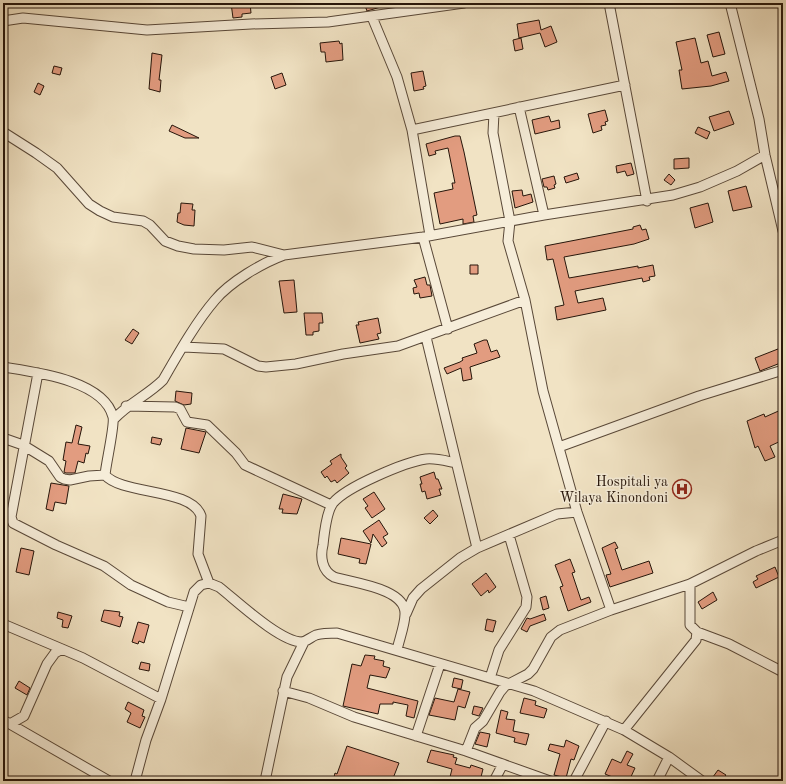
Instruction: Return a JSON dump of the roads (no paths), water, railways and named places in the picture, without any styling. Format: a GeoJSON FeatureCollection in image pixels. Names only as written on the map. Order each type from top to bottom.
{"type":"FeatureCollection","features":[{"type":"Feature","properties":{"kind":"street"},"geometry":{"type":"LineString","coordinates":[[5,18],[23,18],[147,30],[251,24],[328,22],[464,3]]}},
{"type":"Feature","properties":{"kind":"street"},"geometry":{"type":"LineString","coordinates":[[609,3],[647,201]]}},
{"type":"Feature","properties":{"kind":"street"},"geometry":{"type":"LineString","coordinates":[[730,3],[759,119],[765,155],[783,231]]}},
{"type":"Feature","properties":{"kind":"street"},"geometry":{"type":"LineString","coordinates":[[372,17],[397,77],[412,130],[427,236],[448,329]]}},
{"type":"Feature","properties":{"kind":"street"},"geometry":{"type":"LineString","coordinates":[[412,130],[625,85]]}},
{"type":"Feature","properties":{"kind":"street"},"geometry":{"type":"LineString","coordinates":[[519,108],[544,215]]}},
{"type":"Feature","properties":{"kind":"street"},"geometry":{"type":"LineString","coordinates":[[494,113],[493,133],[510,221],[508,242],[525,300],[543,391],[577,512],[611,610]]}},
{"type":"Feature","properties":{"kind":"street"},"geometry":{"type":"LineString","coordinates":[[3,132],[57,168],[89,204],[113,217],[143,221],[150,225],[165,241],[178,246],[194,249],[224,250],[252,247],[284,255]]}},
{"type":"Feature","properties":{"kind":"street"},"geometry":{"type":"LineString","coordinates":[[209,583],[198,554],[201,516],[199,510],[192,505],[167,494],[117,483],[109,480],[105,475],[114,419],[126,406],[156,387],[163,380],[203,315],[216,298],[265,262],[284,255],[427,236],[544,215],[647,201],[700,187],[737,171],[765,155]]}},
{"type":"Feature","properties":{"kind":"street"},"geometry":{"type":"LineString","coordinates":[[184,347],[224,349],[258,366],[266,367],[296,364],[343,354],[398,346],[525,300]]}},
{"type":"Feature","properties":{"kind":"street"},"geometry":{"type":"LineString","coordinates":[[426,337],[478,548]]}},
{"type":"Feature","properties":{"kind":"street"},"geometry":{"type":"LineString","coordinates":[[3,367],[38,373],[75,383],[107,404],[114,419]]}},
{"type":"Feature","properties":{"kind":"street"},"geometry":{"type":"LineString","coordinates":[[559,447],[699,396],[783,370]]}},
{"type":"Feature","properties":{"kind":"street"},"geometry":{"type":"LineString","coordinates":[[38,373],[23,445],[20,475],[11,517],[13,523],[56,545],[104,566],[131,585],[168,602],[189,607]]}},
{"type":"Feature","properties":{"kind":"street"},"geometry":{"type":"LineString","coordinates":[[126,406],[175,407],[180,409],[187,422],[207,425],[236,453],[245,465],[332,505]]}},
{"type":"Feature","properties":{"kind":"street"},"geometry":{"type":"LineString","coordinates":[[3,438],[23,445],[49,461],[60,477],[64,479],[70,480],[89,476],[105,475]]}},
{"type":"Feature","properties":{"kind":"street"},"geometry":{"type":"LineString","coordinates":[[406,614],[399,600],[386,591],[347,581],[328,574],[324,568],[321,552],[332,505],[339,497],[361,484],[420,460],[438,459],[456,463]]}},
{"type":"Feature","properties":{"kind":"street"},"geometry":{"type":"LineString","coordinates":[[397,650],[406,614],[413,598],[421,589],[460,558],[478,548],[557,514],[577,512]]}},
{"type":"Feature","properties":{"kind":"street"},"geometry":{"type":"LineString","coordinates":[[490,678],[499,650],[526,607],[527,597],[509,535]]}},
{"type":"Feature","properties":{"kind":"street"},"geometry":{"type":"LineString","coordinates":[[466,751],[475,728],[483,721],[500,692],[505,686],[528,674],[533,669],[551,637],[560,630],[611,610],[690,584],[756,551],[783,540]]}},
{"type":"Feature","properties":{"kind":"street"},"geometry":{"type":"LineString","coordinates":[[135,781],[146,740],[161,699],[194,592],[201,585],[209,583],[219,587],[283,636],[295,641],[304,642]]}},
{"type":"Feature","properties":{"kind":"street"},"geometry":{"type":"LineString","coordinates":[[690,584],[690,625],[697,632],[729,644],[783,672]]}},
{"type":"Feature","properties":{"kind":"street"},"geometry":{"type":"LineString","coordinates":[[3,624],[83,658],[161,699]]}},
{"type":"Feature","properties":{"kind":"street"},"geometry":{"type":"LineString","coordinates":[[624,730],[692,645],[697,632]]}},
{"type":"Feature","properties":{"kind":"street"},"geometry":{"type":"LineString","coordinates":[[265,781],[287,677],[304,642],[316,635],[328,633],[338,634],[397,650],[440,664],[534,690],[624,730],[669,757],[702,781]]}},
{"type":"Feature","properties":{"kind":"street"},"geometry":{"type":"LineString","coordinates":[[7,722],[24,716],[47,664],[55,653],[62,650]]}},
{"type":"Feature","properties":{"kind":"street"},"geometry":{"type":"LineString","coordinates":[[416,736],[440,664]]}},
{"type":"Feature","properties":{"kind":"street"},"geometry":{"type":"LineString","coordinates":[[283,691],[308,698],[354,717],[466,751],[550,781]]}},
{"type":"Feature","properties":{"kind":"street"},"geometry":{"type":"LineString","coordinates":[[574,781],[606,721]]}},
{"type":"Feature","properties":{"kind":"street"},"geometry":{"type":"LineString","coordinates":[[7,722],[109,781]]}},
{"type":"Feature","properties":{"kind":"street"},"geometry":{"type":"LineString","coordinates":[[657,781],[669,757]]}},
{"type":"Feature","properties":{"kind":"street"},"geometry":{"type":"LineString","coordinates":[[494,781],[503,764]]}},
{"type":"Feature","properties":{"kind":"place","name":"Hospitali ya Wilaya Kinondoni"},"geometry":{"type":"Point","coordinates":[682,489]}}]}
